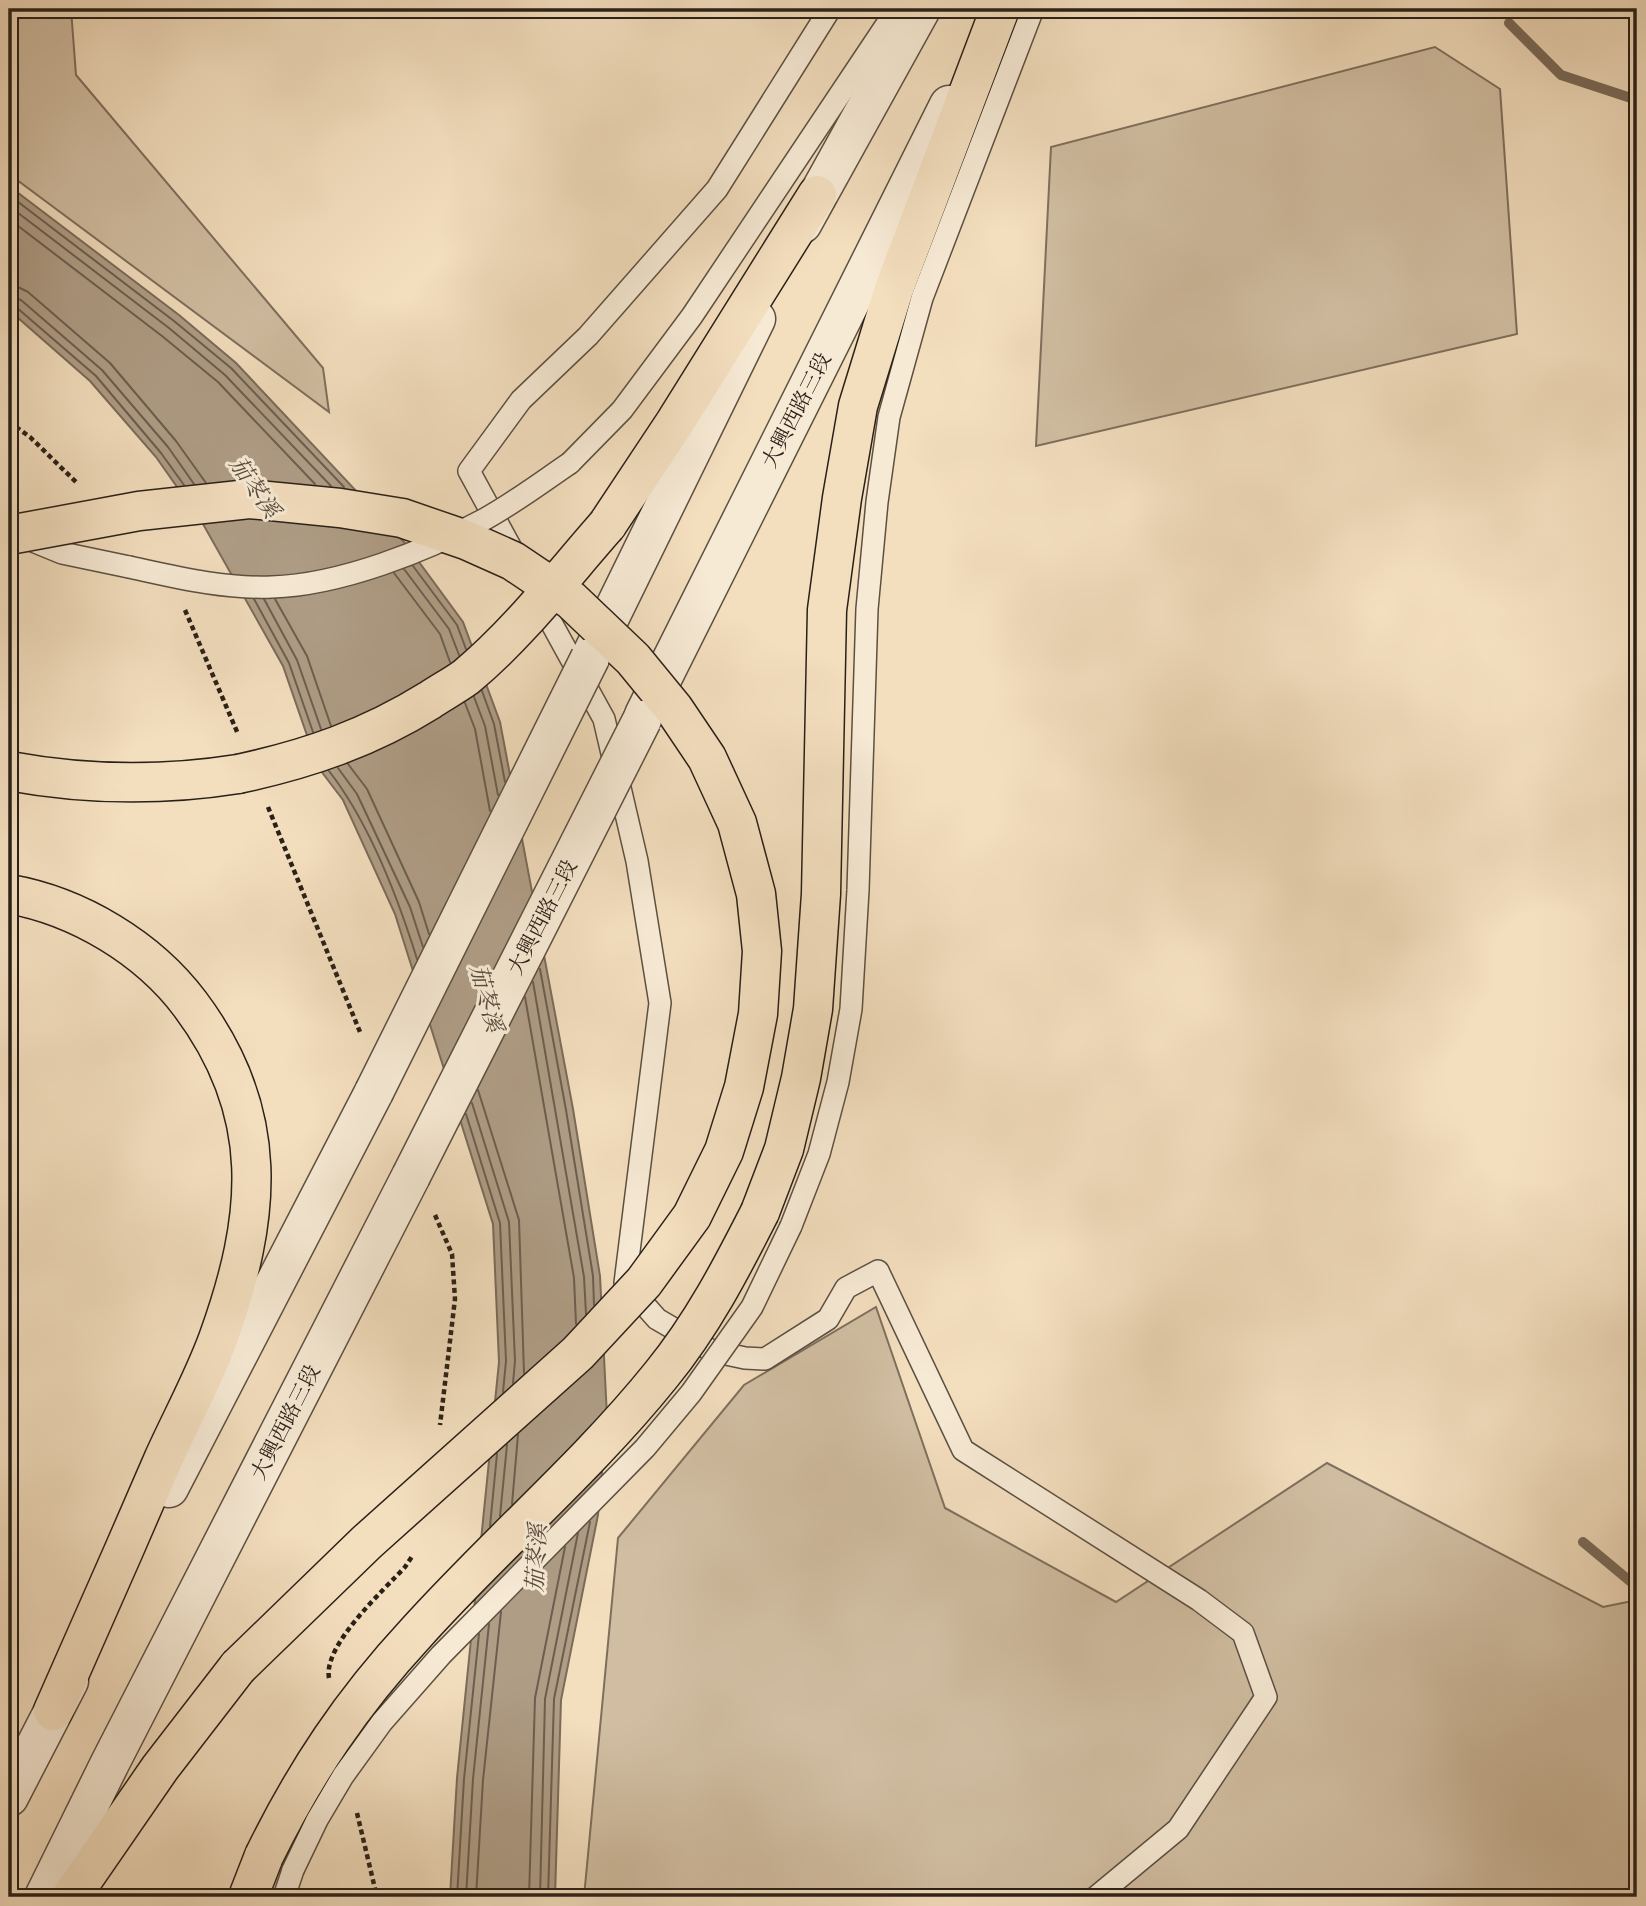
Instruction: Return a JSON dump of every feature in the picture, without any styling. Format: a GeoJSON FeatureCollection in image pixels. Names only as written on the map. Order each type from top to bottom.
{"type":"FeatureCollection","features":[{"type":"Feature","properties":{"kind":"highway"},"geometry":{"type":"LineString","coordinates":[[248,1897],[278,1863],[288,1807],[316,1758],[367,1691],[415,1633],[618,1426],[663,1373],[720,1291],[776,1219],[784,1149],[801,1078],[813,1009],[821,894],[827,610],[858,406],[894,289],[999,9]]}},
{"type":"Feature","properties":{"kind":"highway"},"geometry":{"type":"LineString","coordinates":[[9,771],[53,779],[131,783],[199,780],[238,774],[290,763],[343,746],[406,715],[464,678],[507,639],[607,525],[674,424],[817,195]]}},
{"type":"Feature","properties":{"kind":"highway"},"geometry":{"type":"LineString","coordinates":[[9,533],[139,511],[249,499],[340,508],[402,518],[466,540],[513,561],[571,600],[633,659],[674,709],[707,758],[737,823],[756,894],[762,951],[756,1026],[744,1087],[724,1151],[692,1216],[644,1282],[578,1353],[367,1542],[238,1667],[160,1768],[71,1897]]}},
{"type":"Feature","properties":{"kind":"highway"},"geometry":{"type":"LineString","coordinates":[[9,894],[34,898],[95,925],[136,949],[175,984],[205,1024],[229,1067],[244,1110],[251,1167],[251,1209],[240,1269],[217,1341],[53,1712]]}},
{"type":"Feature","properties":{"kind":"street"},"geometry":{"type":"LineString","coordinates":[[9,1797],[374,1092],[817,195],[921,9]]}},
{"type":"Feature","properties":{"kind":"street","name":"大興西路三段"},"geometry":{"type":"LineString","coordinates":[[44,1897],[642,720],[999,9]]}},
{"type":"Feature","properties":{"kind":"lane"},"geometry":{"type":"LineString","coordinates":[[830,9],[717,189],[588,336],[521,400],[469,471],[604,719],[637,861],[660,1003],[625,1283],[657,1319],[712,1351],[765,1359],[828,1319],[846,1287],[878,1270],[963,1450],[1199,1600],[1244,1633],[1266,1697],[1178,1829],[1096,1897]]}},
{"type":"Feature","properties":{"kind":"lane"},"geometry":{"type":"LineString","coordinates":[[9,533],[62,553],[199,582],[272,587],[343,576],[418,551],[486,519],[570,463],[622,410],[692,316],[897,9]]}},
{"type":"Feature","properties":{"kind":"lane"},"geometry":{"type":"LineString","coordinates":[[776,1219],[819,1154],[838,1082],[851,1009],[858,890],[867,609],[877,502],[889,417],[922,298],[1033,9]]}},
{"type":"Feature","properties":{"kind":"lane"},"geometry":{"type":"LineString","coordinates":[[278,1863],[284,1897]]}},
{"type":"Feature","properties":{"kind":"shaded area"},"geometry":{"type":"Polygon","coordinates":[[[9,9],[71,9],[76,75],[323,368],[329,412],[9,174],[9,9]]]}},
{"type":"Feature","properties":{"kind":"shaded area"},"geometry":{"type":"Polygon","coordinates":[[[1435,47],[1500,89],[1517,334],[1036,446],[1051,147],[1435,47]]]}},
{"type":"Feature","properties":{"kind":"shaded area"},"geometry":{"type":"Polygon","coordinates":[[[876,1307],[945,1508],[1116,1602],[1327,1463],[1603,1607],[1637,1600],[1637,1897],[584,1897],[618,1538],[744,1385],[876,1307]]]}},
{"type":"Feature","properties":{"kind":"water","name":"茄苳溪"},"geometry":{"type":"Polygon","coordinates":[[[9,186],[179,315],[236,363],[405,543],[463,622],[500,722],[573,1109],[600,1276],[607,1417],[598,1515],[561,1700],[555,1897],[450,1897],[457,1778],[499,1362],[493,1224],[395,914],[343,800],[318,767],[283,666],[203,524],[156,457],[90,381],[9,310],[9,186]]]}},
{"type":"Feature","properties":{"kind":"waterway"},"geometry":{"type":"LineString","coordinates":[[1509,23],[1561,75],[1637,100]]}},
{"type":"Feature","properties":{"kind":"waterway"},"geometry":{"type":"LineString","coordinates":[[1583,1542],[1637,1587]]}}]}
